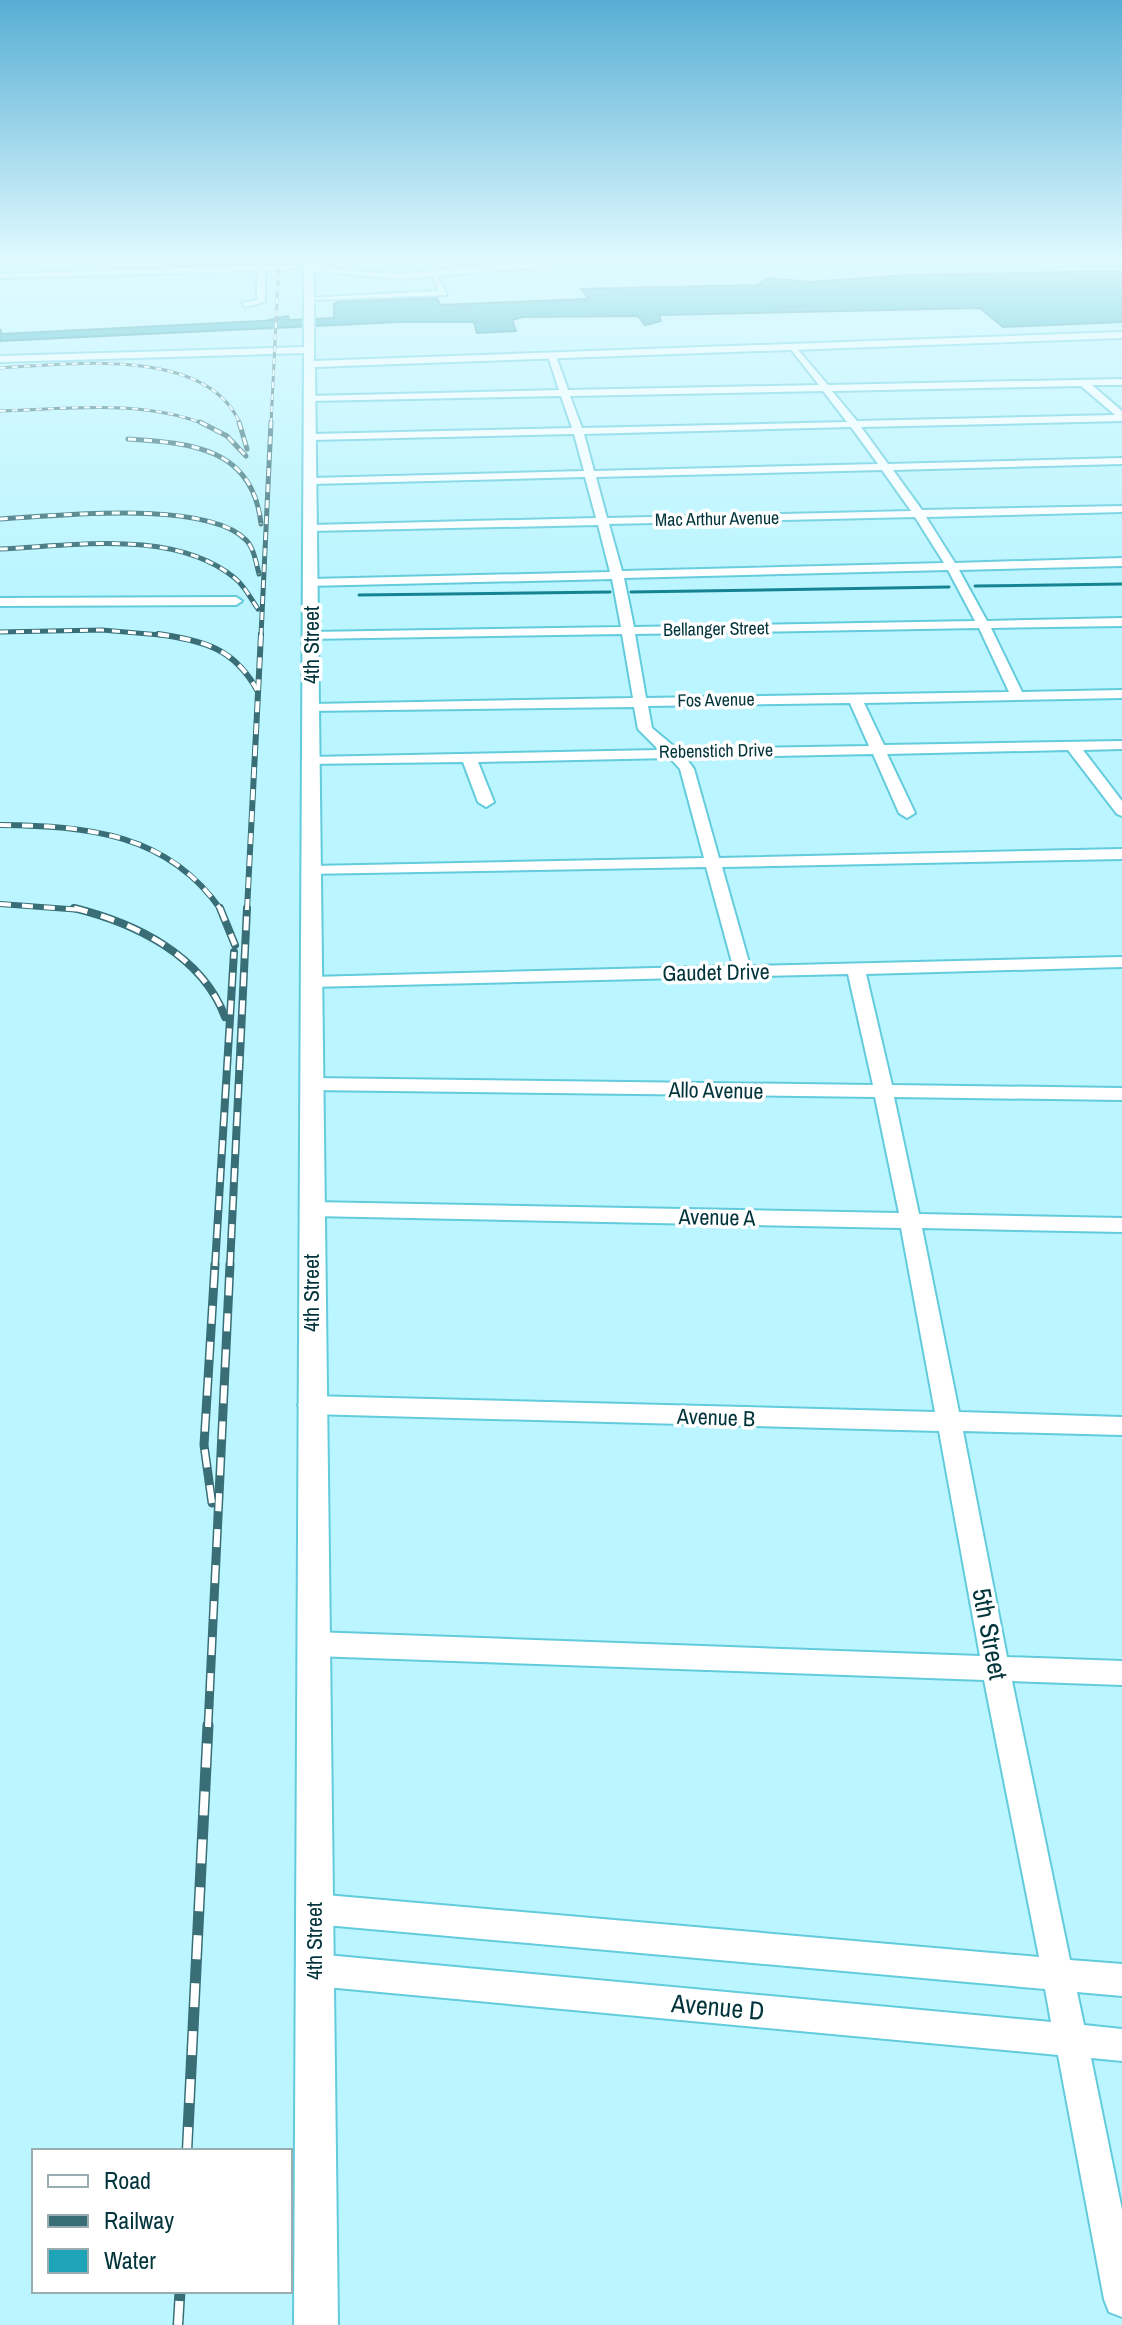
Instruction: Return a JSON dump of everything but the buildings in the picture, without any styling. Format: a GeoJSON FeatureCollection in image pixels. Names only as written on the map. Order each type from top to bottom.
{"type":"FeatureCollection","features":[{"type":"Feature","properties":{"kind":"main road","name":"4th Street"},"geometry":{"type":"LineString","coordinates":[[311,368],[310,1405],[314,1644],[316,2325]]}},
{"type":"Feature","properties":{"kind":"street"},"geometry":{"type":"LineString","coordinates":[[557,368],[578,431],[617,576],[645,729],[654,742],[671,752],[687,769],[743,971]]}},
{"type":"Feature","properties":{"kind":"street"},"geometry":{"type":"LineString","coordinates":[[810,368],[855,425],[949,566],[983,624],[1018,696]]}},
{"type":"Feature","properties":{"kind":"street"},"geometry":{"type":"LineString","coordinates":[[311,398],[1122,382]]}},
{"type":"Feature","properties":{"kind":"street"},"geometry":{"type":"LineString","coordinates":[[1084,383],[1122,417]]}},
{"type":"Feature","properties":{"kind":"street"},"geometry":{"type":"LineString","coordinates":[[311,437],[1122,417]]}},
{"type":"Feature","properties":{"kind":"street"},"geometry":{"type":"LineString","coordinates":[[311,481],[1122,461]]}},
{"type":"Feature","properties":{"kind":"street","name":"Mac Arthur Avenue"},"geometry":{"type":"LineString","coordinates":[[311,528],[1122,509]]}},
{"type":"Feature","properties":{"kind":"street"},"geometry":{"type":"LineString","coordinates":[[311,583],[1122,562]]}},
{"type":"Feature","properties":{"kind":"street"},"geometry":{"type":"LineString","coordinates":[[0,602],[236,601]]}},
{"type":"Feature","properties":{"kind":"street","name":"Bellanger Street"},"geometry":{"type":"LineString","coordinates":[[311,636],[1122,622]]}},
{"type":"Feature","properties":{"kind":"street","name":"Fos Avenue"},"geometry":{"type":"LineString","coordinates":[[311,708],[1122,694]]}},
{"type":"Feature","properties":{"kind":"street"},"geometry":{"type":"LineString","coordinates":[[855,698],[907,813]]}},
{"type":"Feature","properties":{"kind":"street","name":"Rebenstich Drive"},"geometry":{"type":"LineString","coordinates":[[310,761],[1122,745]]}},
{"type":"Feature","properties":{"kind":"street"},"geometry":{"type":"LineString","coordinates":[[1072,746],[1122,811]]}},
{"type":"Feature","properties":{"kind":"street"},"geometry":{"type":"LineString","coordinates":[[468,756],[486,802]]}},
{"type":"Feature","properties":{"kind":"street"},"geometry":{"type":"LineString","coordinates":[[311,871],[1122,854]]}},
{"type":"Feature","properties":{"kind":"street","name":"Gaudet Drive"},"geometry":{"type":"LineString","coordinates":[[311,982],[1122,962]]}},
{"type":"Feature","properties":{"kind":"street","name":"5th Street"},"geometry":{"type":"LineString","coordinates":[[856,970],[913,1221],[996,1670],[1060,1974],[1122,2299]]}},
{"type":"Feature","properties":{"kind":"street","name":"Allo Avenue"},"geometry":{"type":"LineString","coordinates":[[310,1084],[1122,1094]]}},
{"type":"Feature","properties":{"kind":"street","name":"Avenue A"},"geometry":{"type":"LineString","coordinates":[[312,1209],[1122,1225]]}},
{"type":"Feature","properties":{"kind":"street","name":"Avenue B"},"geometry":{"type":"LineString","coordinates":[[310,1405],[1122,1426]]}},
{"type":"Feature","properties":{"kind":"street"},"geometry":{"type":"LineString","coordinates":[[314,1644],[1122,1673]]}},
{"type":"Feature","properties":{"kind":"street"},"geometry":{"type":"LineString","coordinates":[[314,1909],[1122,1980]]}},
{"type":"Feature","properties":{"kind":"street","name":"Avenue D"},"geometry":{"type":"LineString","coordinates":[[315,1970],[1122,2045]]}},
{"type":"Feature","properties":{"kind":"waterway"},"geometry":{"type":"LineString","coordinates":[[975,586],[1122,584]]}},
{"type":"Feature","properties":{"kind":"waterway"},"geometry":{"type":"LineString","coordinates":[[631,592],[949,587]]}},
{"type":"Feature","properties":{"kind":"waterway"},"geometry":{"type":"LineString","coordinates":[[359,595],[610,592]]}},
{"type":"Feature","properties":{"kind":"railway"},"geometry":{"type":"LineString","coordinates":[[154,368],[199,382],[223,399],[239,423]]}},
{"type":"Feature","properties":{"kind":"railway"},"geometry":{"type":"LineString","coordinates":[[271,424],[274,368]]}},
{"type":"Feature","properties":{"kind":"railway"},"geometry":{"type":"LineString","coordinates":[[0,411],[130,408],[180,416],[204,424]]}},
{"type":"Feature","properties":{"kind":"railway"},"geometry":{"type":"LineString","coordinates":[[200,422],[204,424]]}},
{"type":"Feature","properties":{"kind":"railway"},"geometry":{"type":"LineString","coordinates":[[261,636],[271,422]]}},
{"type":"Feature","properties":{"kind":"railway"},"geometry":{"type":"LineString","coordinates":[[239,423],[247,449]]}},
{"type":"Feature","properties":{"kind":"railway"},"geometry":{"type":"LineString","coordinates":[[204,424],[227,436],[246,456]]}},
{"type":"Feature","properties":{"kind":"railway"},"geometry":{"type":"LineString","coordinates":[[128,439],[175,443],[216,454],[246,479],[256,499],[261,524]]}},
{"type":"Feature","properties":{"kind":"railway"},"geometry":{"type":"LineString","coordinates":[[0,519],[129,513],[199,519],[226,527],[246,540],[253,551],[259,574]]}},
{"type":"Feature","properties":{"kind":"railway"},"geometry":{"type":"LineString","coordinates":[[0,549],[122,544],[184,552],[211,563],[236,579],[258,609]]}},
{"type":"Feature","properties":{"kind":"railway"},"geometry":{"type":"LineString","coordinates":[[0,632],[102,630],[166,635]]}},
{"type":"Feature","properties":{"kind":"railway"},"geometry":{"type":"LineString","coordinates":[[158,634],[166,635]]}},
{"type":"Feature","properties":{"kind":"railway"},"geometry":{"type":"LineString","coordinates":[[247,910],[261,634]]}},
{"type":"Feature","properties":{"kind":"railway"},"geometry":{"type":"LineString","coordinates":[[166,635],[172,636]]}},
{"type":"Feature","properties":{"kind":"railway"},"geometry":{"type":"LineString","coordinates":[[166,635],[203,644],[228,656],[257,690]]}},
{"type":"Feature","properties":{"kind":"railway"},"geometry":{"type":"LineString","coordinates":[[0,825],[64,828],[123,839],[176,864],[200,884],[221,910]]}},
{"type":"Feature","properties":{"kind":"railway"},"geometry":{"type":"LineString","coordinates":[[0,904],[82,910]]}},
{"type":"Feature","properties":{"kind":"railway"},"geometry":{"type":"LineString","coordinates":[[74,908],[82,910]]}},
{"type":"Feature","properties":{"kind":"railway"},"geometry":{"type":"LineString","coordinates":[[230,1266],[247,908]]}},
{"type":"Feature","properties":{"kind":"railway"},"geometry":{"type":"LineString","coordinates":[[82,910],[143,933],[183,959],[214,995],[225,1017]]}},
{"type":"Feature","properties":{"kind":"railway"},"geometry":{"type":"LineString","coordinates":[[221,910],[235,945]]}},
{"type":"Feature","properties":{"kind":"railway"},"geometry":{"type":"LineString","coordinates":[[215,1266],[234,952]]}},
{"type":"Feature","properties":{"kind":"railway"},"geometry":{"type":"LineString","coordinates":[[212,1503],[204,1445],[215,1264]]}},
{"type":"Feature","properties":{"kind":"railway"},"geometry":{"type":"LineString","coordinates":[[208,1727],[230,1264]]}},
{"type":"Feature","properties":{"kind":"railway"},"geometry":{"type":"LineString","coordinates":[[187,2149],[208,1725]]}},
{"type":"Feature","properties":{"kind":"railway"},"geometry":{"type":"LineString","coordinates":[[178,2325],[180,2293]]}}]}
